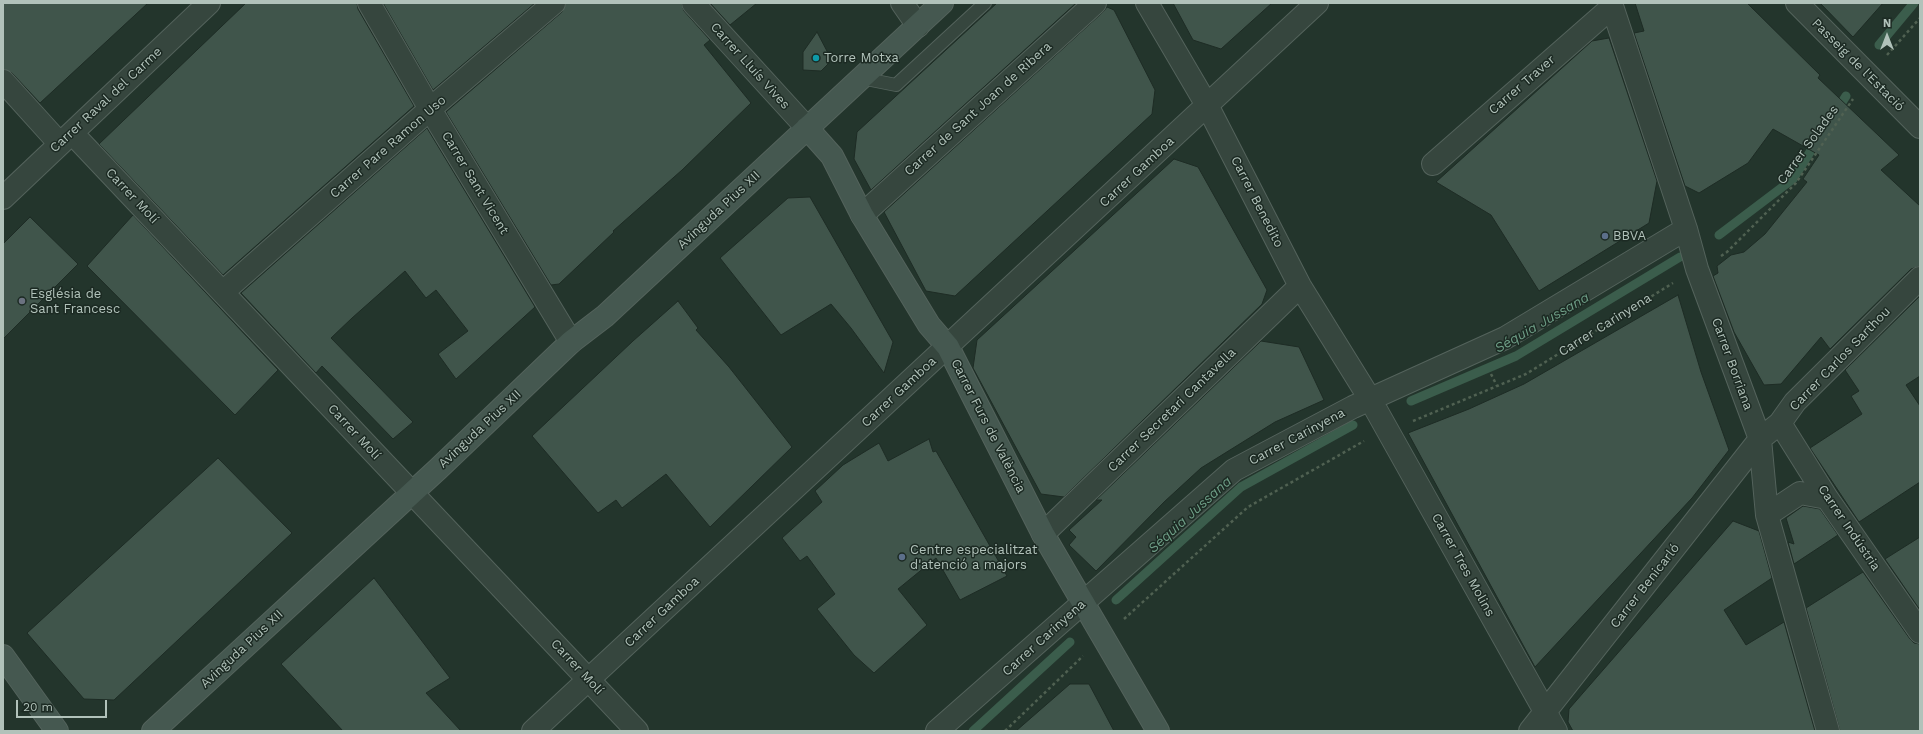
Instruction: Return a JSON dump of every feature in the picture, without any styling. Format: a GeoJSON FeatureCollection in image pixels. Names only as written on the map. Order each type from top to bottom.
{"type":"FeatureCollection","features":[{"type":"Feature","properties":{"kind":"main road","name":"Avinguda Pius XII"},"geometry":{"type":"LineString","coordinates":[[153,731],[412,493],[571,342],[605,316],[942,3]]}},
{"type":"Feature","properties":{"kind":"main road","name":"Carrer Furs de València"},"geometry":{"type":"LineString","coordinates":[[807,128],[832,156],[862,215],[929,325],[948,347],[1043,534],[1158,731]]}},
{"type":"Feature","properties":{"kind":"main road"},"geometry":{"type":"LineString","coordinates":[[3,656],[57,731]]}},
{"type":"Feature","properties":{"kind":"street","name":"Carrer Raval del Carme"},"geometry":{"type":"LineString","coordinates":[[3,198],[209,3]]}},
{"type":"Feature","properties":{"kind":"street","name":"Carrer Sant Vicent"},"geometry":{"type":"LineString","coordinates":[[369,3],[430,109],[571,342]]}},
{"type":"Feature","properties":{"kind":"street","name":"Carrer Pare Ramon Uso"},"geometry":{"type":"LineString","coordinates":[[223,292],[430,109],[554,3]]}},
{"type":"Feature","properties":{"kind":"street","name":"Carrer Lluís Vives"},"geometry":{"type":"LineString","coordinates":[[693,3],[807,128]]}},
{"type":"Feature","properties":{"kind":"street"},"geometry":{"type":"LineString","coordinates":[[902,3],[918,26]]}},
{"type":"Feature","properties":{"kind":"street","name":"Carrer de Sant Joan de Ribera"},"geometry":{"type":"LineString","coordinates":[[862,215],[1095,3]]}},
{"type":"Feature","properties":{"kind":"street","name":"Carrer Benedito"},"geometry":{"type":"LineString","coordinates":[[1146,3],[1208,107],[1300,286],[1370,399]]}},
{"type":"Feature","properties":{"kind":"street","name":"Carrer Gamboa"},"geometry":{"type":"LineString","coordinates":[[533,731],[1208,107],[1317,3]]}},
{"type":"Feature","properties":{"kind":"street","name":"Passeig de l'Estació"},"geometry":{"type":"LineString","coordinates":[[1797,3],[1920,127]]}},
{"type":"Feature","properties":{"kind":"street","name":"Carrer Traver"},"geometry":{"type":"LineString","coordinates":[[1433,164],[1611,5]]}},
{"type":"Feature","properties":{"kind":"street","name":"Carrer Borriana"},"geometry":{"type":"LineString","coordinates":[[1611,5],[1686,229],[1697,269],[1760,439],[1767,515],[1828,731]]}},
{"type":"Feature","properties":{"kind":"street","name":"Carrer Molí"},"geometry":{"type":"LineString","coordinates":[[3,81],[66,138],[223,292],[637,731]]}},
{"type":"Feature","properties":{"kind":"street","name":"Carrer Carinyena"},"geometry":{"type":"LineString","coordinates":[[937,731],[1234,470],[1370,399],[1505,338],[1686,229]]}},
{"type":"Feature","properties":{"kind":"street","name":"Carrer Carlos Sarthou"},"geometry":{"type":"LineString","coordinates":[[1760,439],[1780,423],[1795,402],[1920,278]]}},
{"type":"Feature","properties":{"kind":"street","name":"Carrer Secretari Cantavella"},"geometry":{"type":"LineString","coordinates":[[1043,534],[1300,286]]}},
{"type":"Feature","properties":{"kind":"street","name":"Carrer Tres Molins"},"geometry":{"type":"LineString","coordinates":[[1370,399],[1551,722]]}},
{"type":"Feature","properties":{"kind":"street","name":"Carrer Indústria"},"geometry":{"type":"LineString","coordinates":[[1780,423],[1827,498],[1920,632]]}},
{"type":"Feature","properties":{"kind":"street","name":"Carrer Benicarló"},"geometry":{"type":"LineString","coordinates":[[1530,731],[1551,722],[1760,439]]}},
{"type":"Feature","properties":{"kind":"street"},"geometry":{"type":"LineString","coordinates":[[1767,515],[1800,493],[1827,498]]}},
{"type":"Feature","properties":{"kind":"lane"},"geometry":{"type":"LineString","coordinates":[[861,78],[896,86],[985,3]]}},
{"type":"Feature","properties":{"kind":"path","name":"Carrer Solades"},"geometry":{"type":"LineString","coordinates":[[1697,269],[1727,252],[1796,183],[1869,76],[1920,18]]}},
{"type":"Feature","properties":{"kind":"path","name":"Carrer Carinyena"},"geometry":{"type":"LineString","coordinates":[[1005,731],[1104,637],[1248,507],[1364,441],[1526,374],[1697,269]]}},
{"type":"Feature","properties":{"kind":"building"},"geometry":{"type":"Polygon","coordinates":[[[3,3],[148,3],[40,103],[12,73],[3,69],[3,3]]]}},
{"type":"Feature","properties":{"kind":"building"},"geometry":{"type":"Polygon","coordinates":[[[246,3],[357,3],[358,9],[414,106],[223,275],[99,144],[246,3]]]}},
{"type":"Feature","properties":{"kind":"building"},"geometry":{"type":"Polygon","coordinates":[[[383,3],[535,3],[433,90],[383,3]]]}},
{"type":"Feature","properties":{"kind":"building"},"geometry":{"type":"Polygon","coordinates":[[[566,3],[681,3],[684,11],[710,40],[704,45],[751,103],[682,170],[613,231],[614,232],[559,284],[551,285],[446,112],[562,12],[566,3]]]}},
{"type":"Feature","properties":{"kind":"building"},"geometry":{"type":"Polygon","coordinates":[[[710,3],[757,3],[730,25],[710,3]]]}},
{"type":"Feature","properties":{"kind":"building"},"geometry":{"type":"Polygon","coordinates":[[[997,3],[1076,3],[871,190],[854,159],[857,132],[997,3]]]}},
{"type":"Feature","properties":{"kind":"building"},"geometry":{"type":"Polygon","coordinates":[[[1173,3],[1272,3],[1221,49],[1193,40],[1173,3]]]}},
{"type":"Feature","properties":{"kind":"building"},"geometry":{"type":"Polygon","coordinates":[[[1635,3],[1747,3],[1820,75],[1818,78],[1899,155],[1881,170],[1920,206],[1920,266],[1911,269],[1830,349],[1821,337],[1781,384],[1764,385],[1734,332],[1713,276],[1718,273],[1717,266],[1731,255],[1744,252],[1765,234],[1807,182],[1803,179],[1819,155],[1773,129],[1748,163],[1699,193],[1685,186],[1634,33],[1644,31],[1635,3]]]}},
{"type":"Feature","properties":{"kind":"building"},"geometry":{"type":"Polygon","coordinates":[[[1820,3],[1883,3],[1853,37],[1820,3]]]}},
{"type":"Feature","properties":{"kind":"building"},"geometry":{"type":"Polygon","coordinates":[[[1107,7],[1114,10],[1155,90],[1152,114],[955,296],[926,291],[884,212],[1107,7]]]}},
{"type":"Feature","properties":{"kind":"building","name":"Torre Motxa"},"geometry":{"type":"Polygon","coordinates":[[[817,32],[828,53],[828,64],[821,71],[803,70],[803,52],[817,32]]]}},
{"type":"Feature","properties":{"kind":"building"},"geometry":{"type":"Polygon","coordinates":[[[1609,38],[1657,181],[1649,223],[1539,291],[1491,215],[1436,182],[1592,41],[1609,38]]]}},
{"type":"Feature","properties":{"kind":"building"},"geometry":{"type":"Polygon","coordinates":[[[427,128],[535,307],[456,379],[438,354],[468,331],[436,290],[426,298],[405,271],[352,318],[331,338],[413,422],[393,439],[322,366],[316,373],[241,293],[427,128]]]}},
{"type":"Feature","properties":{"kind":"building"},"geometry":{"type":"Polygon","coordinates":[[[1174,159],[1198,167],[1267,290],[1262,304],[1064,497],[1041,494],[973,368],[977,340],[1174,159]]]}},
{"type":"Feature","properties":{"kind":"building"},"geometry":{"type":"Polygon","coordinates":[[[810,197],[893,342],[884,373],[851,328],[831,304],[781,335],[720,258],[788,198],[810,197]]]}},
{"type":"Feature","properties":{"kind":"building"},"geometry":{"type":"Polygon","coordinates":[[[133,215],[278,370],[235,415],[87,266],[133,215]]]}},
{"type":"Feature","properties":{"kind":"building","name":"Església de Sant Francesc"},"geometry":{"type":"Polygon","coordinates":[[[30,217],[78,264],[3,339],[3,244],[30,217]]]}},
{"type":"Feature","properties":{"kind":"building"},"geometry":{"type":"Polygon","coordinates":[[[1678,295],[1701,372],[1729,450],[1692,498],[1535,667],[1408,433],[1469,409],[1524,384],[1678,295]]]}},
{"type":"Feature","properties":{"kind":"building"},"geometry":{"type":"Polygon","coordinates":[[[1920,296],[1920,376],[1906,385],[1920,406],[1920,482],[1859,522],[1810,448],[1862,414],[1851,396],[1859,391],[1845,370],[1920,296]]]}},
{"type":"Feature","properties":{"kind":"building"},"geometry":{"type":"Polygon","coordinates":[[[678,301],[698,328],[696,330],[729,367],[792,447],[710,527],[666,474],[622,508],[616,500],[598,513],[532,436],[678,301]]]}},
{"type":"Feature","properties":{"kind":"building"},"geometry":{"type":"Polygon","coordinates":[[[1261,341],[1299,347],[1324,400],[1275,422],[1201,468],[1164,502],[1096,571],[1069,545],[1076,537],[1069,530],[1102,500],[1096,500],[1261,341]]]}},
{"type":"Feature","properties":{"kind":"building","name":"Centre especialitzat d'atenció a majors"},"geometry":{"type":"Polygon","coordinates":[[[929,439],[933,452],[936,451],[1007,576],[960,600],[936,558],[898,589],[927,625],[874,673],[854,655],[817,609],[835,594],[807,556],[800,561],[782,538],[822,502],[815,491],[843,465],[879,443],[888,461],[929,439]]]}},
{"type":"Feature","properties":{"kind":"building"},"geometry":{"type":"Polygon","coordinates":[[[218,458],[292,533],[114,700],[84,699],[27,633],[218,458]]]}},
{"type":"Feature","properties":{"kind":"building"},"geometry":{"type":"Polygon","coordinates":[[[1803,506],[1820,509],[1838,535],[1794,564],[1788,542],[1794,544],[1786,518],[1803,506]]]}},
{"type":"Feature","properties":{"kind":"building"},"geometry":{"type":"Polygon","coordinates":[[[1733,521],[1759,531],[1772,578],[1724,610],[1746,645],[1784,622],[1815,731],[1573,731],[1568,722],[1569,709],[1733,521]]]}},
{"type":"Feature","properties":{"kind":"building"},"geometry":{"type":"Polygon","coordinates":[[[1920,537],[1920,610],[1885,559],[1920,537]]]}},
{"type":"Feature","properties":{"kind":"building"},"geometry":{"type":"Polygon","coordinates":[[[1863,572],[1910,639],[1914,643],[1920,644],[1920,731],[1840,731],[1806,608],[1863,572]]]}},
{"type":"Feature","properties":{"kind":"building"},"geometry":{"type":"Polygon","coordinates":[[[374,578],[450,678],[426,693],[461,731],[343,731],[281,664],[374,578]]]}},
{"type":"Feature","properties":{"kind":"building"},"geometry":{"type":"Polygon","coordinates":[[[1070,684],[1089,684],[1114,731],[1016,731],[1070,684]]]}},
{"type":"Feature","properties":{"kind":"waterway","name":"Séquia Jussana"},"geometry":{"type":"LineString","coordinates":[[1879,45],[1914,3]]}},
{"type":"Feature","properties":{"kind":"waterway","name":"Séquia Jussana"},"geometry":{"type":"LineString","coordinates":[[1836,112],[1846,96]]}},
{"type":"Feature","properties":{"kind":"waterway","name":"Séquia Jussana"},"geometry":{"type":"LineString","coordinates":[[1719,235],[1793,179],[1817,141]]}},
{"type":"Feature","properties":{"kind":"waterway","name":"Séquia Jussana"},"geometry":{"type":"LineString","coordinates":[[1411,401],[1516,356],[1680,257]]}},
{"type":"Feature","properties":{"kind":"waterway","name":"Séquia Jussana"},"geometry":{"type":"LineString","coordinates":[[1116,600],[1241,487],[1353,425]]}},
{"type":"Feature","properties":{"kind":"waterway","name":"Séquia Jussana"},"geometry":{"type":"LineString","coordinates":[[973,731],[1070,642]]}},
{"type":"Feature","properties":{"kind":"place","name":"Torre Motxa"},"geometry":{"type":"Point","coordinates":[816,58]}},
{"type":"Feature","properties":{"kind":"place","name":"BBVA"},"geometry":{"type":"Point","coordinates":[1605,236]}},
{"type":"Feature","properties":{"kind":"place","name":"Església de Sant Francesc"},"geometry":{"type":"Point","coordinates":[22,301]}},
{"type":"Feature","properties":{"kind":"place","name":"Centre especialitzat d'atenció a majors"},"geometry":{"type":"Point","coordinates":[902,557]}}]}
